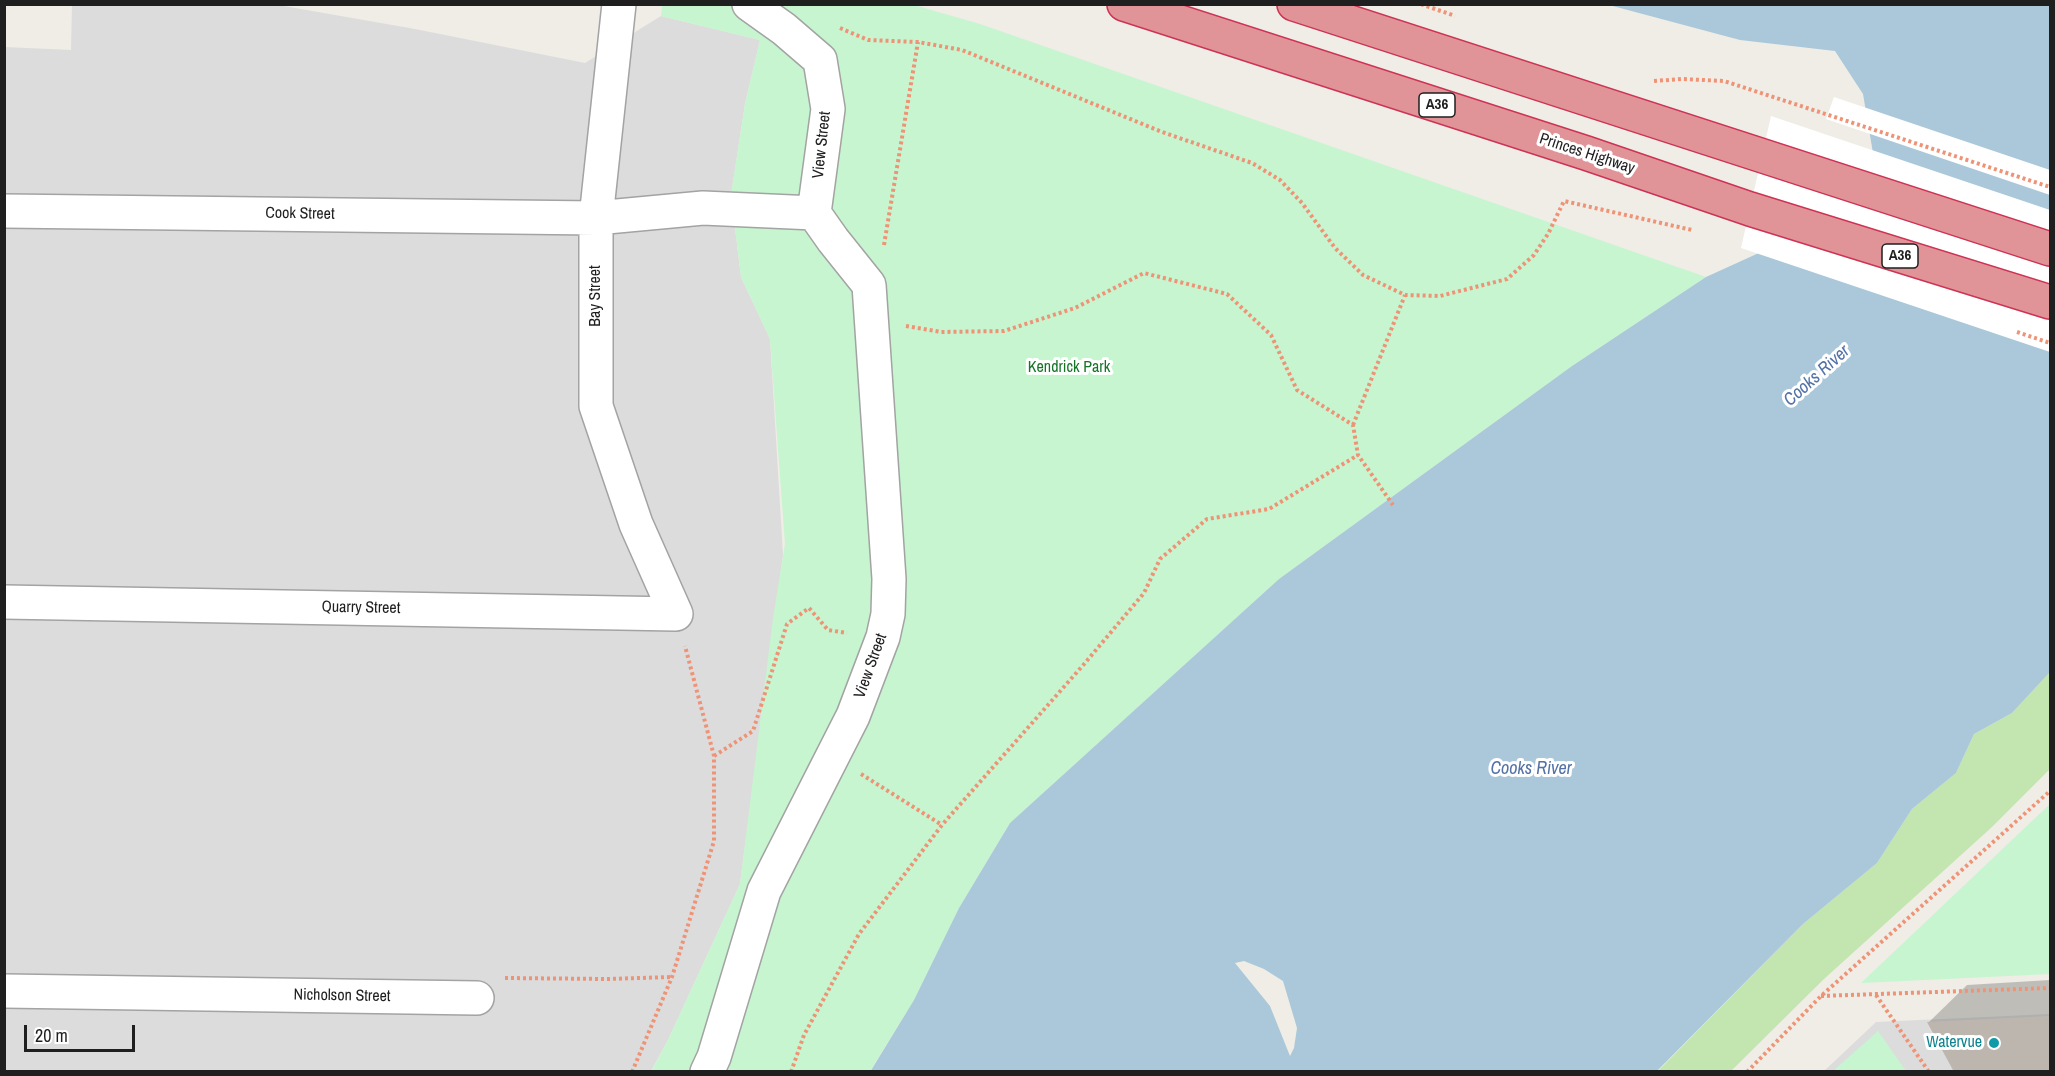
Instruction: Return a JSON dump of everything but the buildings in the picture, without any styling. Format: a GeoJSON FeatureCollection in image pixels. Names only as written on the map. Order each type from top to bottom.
{"type":"FeatureCollection","features":[{"type":"Feature","properties":{"kind":"highway","name":"Princes Highway"},"geometry":{"type":"LineString","coordinates":[[1124,4],[1586,153],[1750,209],[2050,302]]}},
{"type":"Feature","properties":{"kind":"highway"},"geometry":{"type":"LineString","coordinates":[[1294,4],[2050,249]]}},
{"type":"Feature","properties":{"kind":"street","name":"Bay Street"},"geometry":{"type":"LineString","coordinates":[[619,4],[596,218],[596,406],[636,524],[676,614]]}},
{"type":"Feature","properties":{"kind":"street","name":"View Street"},"geometry":{"type":"LineString","coordinates":[[749,4],[784,29],[820,60],[828,109],[814,213]]}},
{"type":"Feature","properties":{"kind":"street"},"geometry":{"type":"LineString","coordinates":[[596,218],[703,208],[814,213],[832,240],[869,285]]}},
{"type":"Feature","properties":{"kind":"street","name":"Cook Street"},"geometry":{"type":"LineString","coordinates":[[4,210],[596,218]]}},
{"type":"Feature","properties":{"kind":"street","name":"View Street"},"geometry":{"type":"LineString","coordinates":[[707,1071],[714,1057],[764,891],[853,716],[883,637],[888,614],[890,579],[869,285]]}},
{"type":"Feature","properties":{"kind":"street","name":"Quarry Street"},"geometry":{"type":"LineString","coordinates":[[4,602],[676,614]]}},
{"type":"Feature","properties":{"kind":"street","name":"Nicholson Street"},"geometry":{"type":"LineString","coordinates":[[4,991],[477,998]]}},
{"type":"Feature","properties":{"kind":"path"},"geometry":{"type":"LineString","coordinates":[[830,24],[868,40],[918,42],[962,50],[1162,132],[1252,163],[1280,180],[1302,203],[1335,248],[1362,275],[1405,295],[1440,296],[1507,279],[1534,255],[1548,234],[1564,201],[1698,231]]}},
{"type":"Feature","properties":{"kind":"path"},"geometry":{"type":"LineString","coordinates":[[869,285],[883,254],[918,42]]}},
{"type":"Feature","properties":{"kind":"path"},"geometry":{"type":"LineString","coordinates":[[1652,81],[1682,79],[1724,81],[2050,187]]}},
{"type":"Feature","properties":{"kind":"path"},"geometry":{"type":"LineString","coordinates":[[870,319],[941,332],[1004,332],[1075,309],[1144,273],[1227,294],[1271,335],[1298,390],[1353,425]]}},
{"type":"Feature","properties":{"kind":"path"},"geometry":{"type":"LineString","coordinates":[[1393,505],[1358,455],[1353,425],[1405,295]]}},
{"type":"Feature","properties":{"kind":"path"},"geometry":{"type":"LineString","coordinates":[[791,1071],[804,1035],[859,934],[942,825],[1078,672],[1144,593],[1160,560],[1208,519],[1269,509],[1358,455]]}},
{"type":"Feature","properties":{"kind":"path"},"geometry":{"type":"LineString","coordinates":[[714,756],[753,731],[787,624],[809,608],[828,630]]}},
{"type":"Feature","properties":{"kind":"path"},"geometry":{"type":"LineString","coordinates":[[632,1071],[672,977],[714,841],[714,756],[676,614]]}},
{"type":"Feature","properties":{"kind":"path"},"geometry":{"type":"LineString","coordinates":[[833,756],[942,825]]}},
{"type":"Feature","properties":{"kind":"path"},"geometry":{"type":"LineString","coordinates":[[1747,1071],[1821,996],[2050,791]]}},
{"type":"Feature","properties":{"kind":"path"},"geometry":{"type":"LineString","coordinates":[[477,998],[503,978],[672,977]]}},
{"type":"Feature","properties":{"kind":"path"},"geometry":{"type":"LineString","coordinates":[[1821,996],[2050,988]]}},
{"type":"Feature","properties":{"kind":"path"},"geometry":{"type":"LineString","coordinates":[[1875,994],[1929,1071]]}},
{"type":"Feature","properties":{"kind":"shaded area"},"geometry":{"type":"Polygon","coordinates":[[[72,4],[278,5],[415,29],[585,63],[661,16],[760,40],[745,104],[731,195],[741,277],[770,339],[783,555],[740,884],[668,1040],[651,1071],[5,1072],[5,47],[71,50],[72,4]]]}},
{"type":"Feature","properties":{"kind":"shaded area"},"geometry":{"type":"Polygon","coordinates":[[[2050,1014],[2050,1071],[1823,1072],[1876,1022],[2050,1014]]]}},
{"type":"Feature","properties":{"kind":"green space","name":"Kendrick Park"},"geometry":{"type":"Polygon","coordinates":[[[662,5],[914,5],[980,24],[1706,277],[1572,366],[1279,579],[1010,823],[959,908],[914,1000],[870,1071],[651,1072],[740,884],[773,618],[785,544],[770,339],[741,277],[731,195],[745,104],[760,40],[661,16],[662,5]]]}},
{"type":"Feature","properties":{"kind":"green space"},"geometry":{"type":"Polygon","coordinates":[[[2050,672],[2050,769],[1992,827],[1824,979],[1731,1071],[1657,1072],[1803,924],[1877,863],[1912,809],[1956,773],[1974,734],[2012,713],[2050,672]]]}},
{"type":"Feature","properties":{"kind":"green space"},"geometry":{"type":"Polygon","coordinates":[[[2050,804],[2050,974],[1861,983],[2050,804]]]}},
{"type":"Feature","properties":{"kind":"green space"},"geometry":{"type":"Polygon","coordinates":[[[1878,1031],[1906,1071],[1833,1071],[1878,1031]]]}},
{"type":"Feature","properties":{"kind":"water","name":"Cooks River"},"geometry":{"type":"Polygon","coordinates":[[[1609,5],[2050,5],[2050,672],[2012,713],[1974,734],[1956,773],[1912,809],[1877,863],[1803,924],[1657,1071],[870,1072],[914,1000],[959,908],[1010,823],[1279,579],[1572,366],[1706,277],[1838,217],[1873,153],[1863,94],[1835,51],[1740,40],[1609,5]],[[1244,961],[1235,963],[1270,1006],[1290,1056],[1294,1048],[1297,1028],[1283,981],[1264,969],[1244,961]]]}},
{"type":"Feature","properties":{"kind":"pier"},"geometry":{"type":"Polygon","coordinates":[[[1834,97],[2050,170],[2050,195],[1826,119],[1834,97]]]}},
{"type":"Feature","properties":{"kind":"pier"},"geometry":{"type":"Polygon","coordinates":[[[1771,116],[2050,210],[2050,352],[1741,248],[1771,116]]]}},
{"type":"Feature","properties":{"kind":"place","name":"Watervue"},"geometry":{"type":"Point","coordinates":[1994,1043]}}]}
